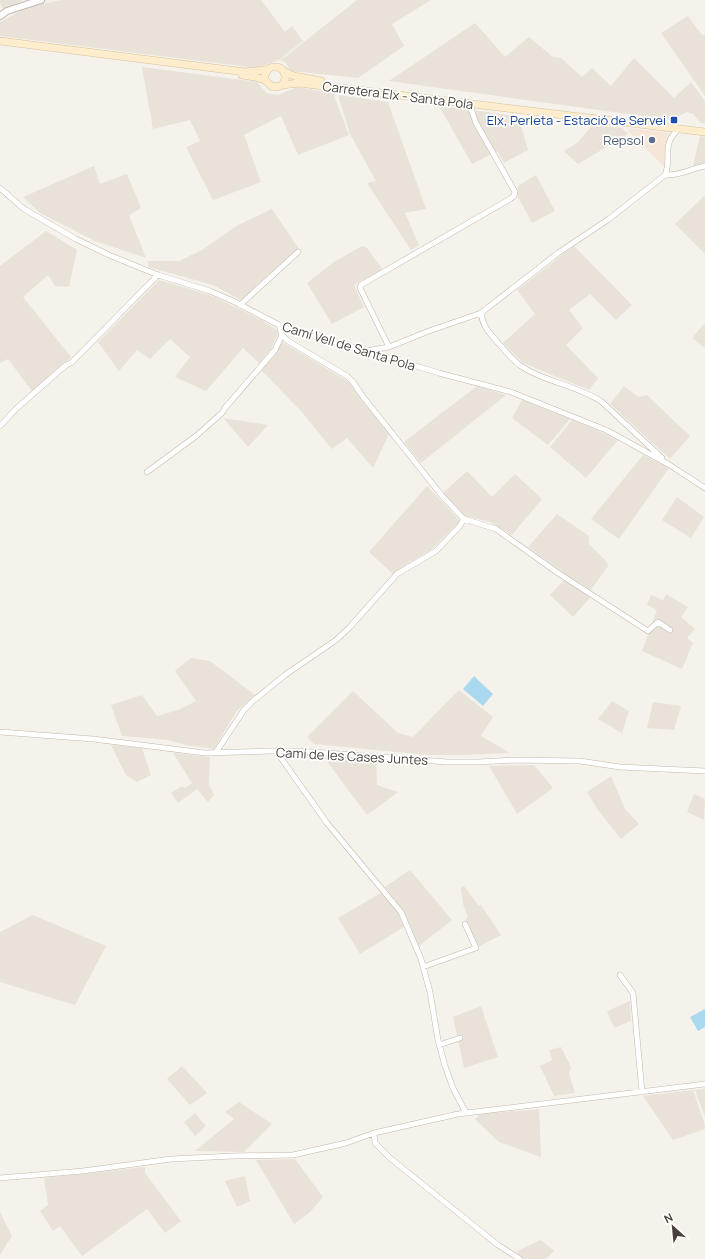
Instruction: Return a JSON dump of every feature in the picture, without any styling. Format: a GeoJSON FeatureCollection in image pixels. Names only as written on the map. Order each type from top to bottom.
{"type":"FeatureCollection","features":[{"type":"Feature","properties":{"kind":"main road"},"geometry":{"type":"LineString","coordinates":[[0,41],[245,72],[280,67],[285,72],[286,78],[282,85],[274,87],[265,80],[255,77],[0,45]]}},
{"type":"Feature","properties":{"kind":"main road"},"geometry":{"type":"LineString","coordinates":[[265,80],[265,75],[268,69]]}},
{"type":"Feature","properties":{"kind":"main road","name":"Carretera Elx - Santa Pola"},"geometry":{"type":"LineString","coordinates":[[285,72],[294,76],[320,81],[705,129]]}},
{"type":"Feature","properties":{"kind":"main road","name":"Carretera Elx - Santa Pola"},"geometry":{"type":"LineString","coordinates":[[282,85],[299,83],[705,132]]}},
{"type":"Feature","properties":{"kind":"street"},"geometry":{"type":"LineString","coordinates":[[0,16],[29,1],[40,0]]}},
{"type":"Feature","properties":{"kind":"street"},"geometry":{"type":"LineString","coordinates":[[389,347],[360,288],[362,285],[514,196],[515,192],[476,123],[469,103]]}},
{"type":"Feature","properties":{"kind":"street"},"geometry":{"type":"LineString","coordinates":[[365,352],[389,347],[481,313],[558,253],[609,219],[665,175],[667,168],[668,144],[670,137],[676,132]]}},
{"type":"Feature","properties":{"kind":"street"},"geometry":{"type":"LineString","coordinates":[[665,175],[674,175],[705,166]]}},
{"type":"Feature","properties":{"kind":"street","name":"Camí Vell de Santa Pola"},"geometry":{"type":"LineString","coordinates":[[0,188],[24,209],[109,256],[158,275],[210,291],[279,325],[365,352],[511,392],[606,430],[668,464],[705,488]]}},
{"type":"Feature","properties":{"kind":"street"},"geometry":{"type":"LineString","coordinates":[[240,305],[298,252]]}},
{"type":"Feature","properties":{"kind":"street"},"geometry":{"type":"LineString","coordinates":[[0,426],[17,408],[66,365],[71,363],[158,275]]}},
{"type":"Feature","properties":{"kind":"street"},"geometry":{"type":"LineString","coordinates":[[481,313],[482,323],[510,356],[521,366],[591,395],[602,402],[668,464]]}},
{"type":"Feature","properties":{"kind":"street"},"geometry":{"type":"LineString","coordinates":[[279,325],[282,335],[288,341],[342,372],[353,382],[443,497],[464,519],[496,530],[558,573],[648,631],[658,622],[670,630]]}},
{"type":"Feature","properties":{"kind":"street"},"geometry":{"type":"LineString","coordinates":[[148,472],[196,436],[222,413],[275,350],[282,335]]}},
{"type":"Feature","properties":{"kind":"street"},"geometry":{"type":"LineString","coordinates":[[216,752],[244,710],[252,701],[285,675],[336,640],[349,628],[397,574],[436,551],[460,527],[464,519]]}},
{"type":"Feature","properties":{"kind":"street","name":"Camí de les Cases Juntes"},"geometry":{"type":"LineString","coordinates":[[0,732],[93,739],[205,753],[299,751],[447,762],[515,760],[580,761],[635,768],[705,771]]}},
{"type":"Feature","properties":{"kind":"street"},"geometry":{"type":"LineString","coordinates":[[276,751],[327,823],[400,912],[408,926],[423,967],[430,992],[439,1045],[453,1088],[466,1113]]}},
{"type":"Feature","properties":{"kind":"street"},"geometry":{"type":"LineString","coordinates":[[423,967],[476,948],[465,924]]}},
{"type":"Feature","properties":{"kind":"street"},"geometry":{"type":"LineString","coordinates":[[620,975],[633,993],[642,1092]]}},
{"type":"Feature","properties":{"kind":"street"},"geometry":{"type":"LineString","coordinates":[[439,1045],[460,1038]]}},
{"type":"Feature","properties":{"kind":"street"},"geometry":{"type":"LineString","coordinates":[[0,1178],[83,1171],[184,1158],[292,1155],[346,1143],[374,1133],[466,1113],[705,1084]]}},
{"type":"Feature","properties":{"kind":"street"},"geometry":{"type":"LineString","coordinates":[[374,1133],[375,1144],[390,1158],[498,1245],[520,1259]]}},
{"type":"Feature","properties":{"kind":"shaded area"},"geometry":{"type":"Polygon","coordinates":[[[0,0],[23,0],[4,10],[0,0]]]}},
{"type":"Feature","properties":{"kind":"shaded area"},"geometry":{"type":"Polygon","coordinates":[[[61,0],[261,0],[285,32],[292,26],[303,41],[279,60],[256,68],[0,36],[0,22],[28,7],[61,0]]]}},
{"type":"Feature","properties":{"kind":"shaded area"},"geometry":{"type":"Polygon","coordinates":[[[357,0],[431,0],[392,24],[404,46],[358,78],[290,71],[286,63],[281,60],[357,0]]]}},
{"type":"Feature","properties":{"kind":"shaded area"},"geometry":{"type":"Polygon","coordinates":[[[688,16],[702,35],[705,34],[705,96],[661,33],[688,16]]]}},
{"type":"Feature","properties":{"kind":"shaded area"},"geometry":{"type":"Polygon","coordinates":[[[475,23],[505,57],[529,37],[553,57],[561,58],[582,77],[592,68],[611,86],[634,58],[674,98],[691,82],[705,101],[705,124],[701,123],[693,114],[687,112],[671,120],[389,81],[475,23]]]}},
{"type":"Feature","properties":{"kind":"shaded area"},"geometry":{"type":"Polygon","coordinates":[[[142,67],[257,82],[266,93],[278,95],[297,87],[333,93],[349,135],[298,155],[281,116],[244,135],[261,182],[213,200],[186,147],[200,141],[190,120],[153,129],[142,67]]]}},
{"type":"Feature","properties":{"kind":"shaded area"},"geometry":{"type":"Polygon","coordinates":[[[338,95],[388,102],[426,209],[405,213],[419,245],[411,250],[367,183],[376,181],[350,134],[338,95]]]}},
{"type":"Feature","properties":{"kind":"shaded area"},"geometry":{"type":"Polygon","coordinates":[[[439,106],[518,116],[528,150],[504,163],[497,151],[472,164],[439,106]]]}},
{"type":"Feature","properties":{"kind":"shaded area"},"geometry":{"type":"Polygon","coordinates":[[[593,125],[622,128],[628,134],[578,164],[564,151],[577,143],[593,125]]]}},
{"type":"Feature","properties":{"kind":"shaded area"},"geometry":{"type":"Polygon","coordinates":[[[630,128],[669,133],[664,166],[628,131],[630,128]]]}},
{"type":"Feature","properties":{"kind":"shaded area"},"geometry":{"type":"Polygon","coordinates":[[[700,136],[705,137],[705,163],[693,166],[700,136]]]}},
{"type":"Feature","properties":{"kind":"shaded area"},"geometry":{"type":"Polygon","coordinates":[[[94,166],[100,184],[127,174],[141,208],[129,215],[146,258],[95,241],[40,213],[23,197],[94,166]]]}},
{"type":"Feature","properties":{"kind":"shaded area"},"geometry":{"type":"Polygon","coordinates":[[[536,175],[555,211],[532,223],[517,195],[518,186],[536,175]]]}},
{"type":"Feature","properties":{"kind":"shaded area"},"geometry":{"type":"Polygon","coordinates":[[[705,195],[705,254],[675,224],[705,195]]]}},
{"type":"Feature","properties":{"kind":"shaded area"},"geometry":{"type":"Polygon","coordinates":[[[272,209],[299,249],[241,300],[213,285],[148,267],[148,261],[179,261],[202,250],[238,225],[272,209]]]}},
{"type":"Feature","properties":{"kind":"shaded area"},"geometry":{"type":"Polygon","coordinates":[[[46,231],[77,250],[69,287],[55,286],[48,275],[23,297],[71,357],[32,391],[8,359],[0,363],[0,266],[46,231]]]}},
{"type":"Feature","properties":{"kind":"shaded area"},"geometry":{"type":"Polygon","coordinates":[[[362,246],[367,248],[383,270],[354,285],[364,307],[332,324],[307,283],[334,262],[362,246]]]}},
{"type":"Feature","properties":{"kind":"shaded area"},"geometry":{"type":"Polygon","coordinates":[[[574,246],[632,305],[616,320],[590,294],[569,310],[583,328],[566,345],[598,378],[589,390],[523,363],[503,343],[535,314],[517,290],[574,246]]]}},
{"type":"Feature","properties":{"kind":"shaded area"},"geometry":{"type":"Polygon","coordinates":[[[159,280],[210,295],[262,320],[279,332],[271,349],[259,363],[243,348],[206,391],[175,377],[190,357],[170,339],[150,359],[137,350],[119,371],[98,342],[159,280]]]}},
{"type":"Feature","properties":{"kind":"shaded area"},"geometry":{"type":"Polygon","coordinates":[[[705,323],[705,348],[692,338],[705,323]]]}},
{"type":"Feature","properties":{"kind":"shaded area"},"geometry":{"type":"Polygon","coordinates":[[[282,342],[349,382],[389,434],[373,468],[347,438],[332,449],[301,411],[260,369],[273,357],[282,342]]]}},
{"type":"Feature","properties":{"kind":"shaded area"},"geometry":{"type":"Polygon","coordinates":[[[477,386],[506,395],[421,463],[404,442],[477,386]]]}},
{"type":"Feature","properties":{"kind":"shaded area"},"geometry":{"type":"Polygon","coordinates":[[[624,386],[638,397],[647,395],[690,436],[670,459],[610,404],[624,386]]]}},
{"type":"Feature","properties":{"kind":"shaded area"},"geometry":{"type":"Polygon","coordinates":[[[522,400],[570,419],[548,445],[512,418],[522,400]]]}},
{"type":"Feature","properties":{"kind":"shaded area"},"geometry":{"type":"Polygon","coordinates":[[[223,418],[268,425],[248,447],[223,418]]]}},
{"type":"Feature","properties":{"kind":"shaded area"},"geometry":{"type":"Polygon","coordinates":[[[572,420],[618,440],[586,478],[550,447],[572,420]]]}},
{"type":"Feature","properties":{"kind":"shaded area"},"geometry":{"type":"Polygon","coordinates":[[[643,455],[669,468],[619,539],[591,519],[643,455]]]}},
{"type":"Feature","properties":{"kind":"shaded area"},"geometry":{"type":"Polygon","coordinates":[[[467,471],[492,497],[515,474],[542,499],[512,535],[490,522],[465,516],[443,493],[467,471]]]}},
{"type":"Feature","properties":{"kind":"shaded area"},"geometry":{"type":"Polygon","coordinates":[[[427,486],[460,521],[431,550],[405,565],[394,575],[369,552],[427,486]]]}},
{"type":"Feature","properties":{"kind":"shaded area"},"geometry":{"type":"Polygon","coordinates":[[[677,497],[704,517],[691,538],[662,520],[677,497]]]}},
{"type":"Feature","properties":{"kind":"shaded area"},"geometry":{"type":"Polygon","coordinates":[[[557,514],[589,536],[589,544],[606,561],[608,566],[587,595],[590,598],[573,617],[550,595],[568,576],[528,547],[557,514]]]}},
{"type":"Feature","properties":{"kind":"shaded area"},"geometry":{"type":"Polygon","coordinates":[[[666,594],[688,607],[681,617],[695,629],[687,638],[693,643],[682,669],[642,651],[657,610],[647,605],[651,595],[663,600],[666,594]]]}},
{"type":"Feature","properties":{"kind":"shaded area"},"geometry":{"type":"Polygon","coordinates":[[[191,658],[210,661],[255,695],[236,712],[214,749],[186,745],[168,740],[122,736],[111,705],[142,695],[157,716],[178,710],[196,701],[175,671],[191,658]]]}},
{"type":"Feature","properties":{"kind":"shaded area"},"geometry":{"type":"Polygon","coordinates":[[[459,690],[493,717],[481,736],[510,753],[427,755],[314,744],[307,737],[353,691],[398,733],[413,737],[459,690]]]}},
{"type":"Feature","properties":{"kind":"shaded area"},"geometry":{"type":"Polygon","coordinates":[[[612,701],[629,711],[622,733],[598,719],[612,701]]]}},
{"type":"Feature","properties":{"kind":"shaded area"},"geometry":{"type":"Polygon","coordinates":[[[653,702],[681,706],[674,730],[647,728],[653,702]]]}},
{"type":"Feature","properties":{"kind":"shaded area"},"geometry":{"type":"Polygon","coordinates":[[[111,745],[142,748],[151,775],[137,782],[126,775],[111,745]]]}},
{"type":"Feature","properties":{"kind":"shaded area"},"geometry":{"type":"Polygon","coordinates":[[[173,753],[210,757],[209,785],[214,795],[208,802],[197,789],[178,803],[171,793],[182,786],[185,788],[192,783],[173,753]]]}},
{"type":"Feature","properties":{"kind":"shaded area"},"geometry":{"type":"Polygon","coordinates":[[[323,756],[376,760],[377,785],[398,792],[367,815],[323,756]]]}},
{"type":"Feature","properties":{"kind":"shaded area"},"geometry":{"type":"Polygon","coordinates":[[[534,765],[553,788],[517,814],[489,766],[534,765]]]}},
{"type":"Feature","properties":{"kind":"shaded area"},"geometry":{"type":"Polygon","coordinates":[[[611,776],[625,809],[639,824],[621,839],[598,810],[587,792],[611,776]]]}},
{"type":"Feature","properties":{"kind":"shaded area"},"geometry":{"type":"Polygon","coordinates":[[[694,794],[705,799],[704,820],[687,812],[694,794]]]}},
{"type":"Feature","properties":{"kind":"shaded area"},"geometry":{"type":"Polygon","coordinates":[[[410,870],[452,920],[419,946],[404,911],[385,887],[410,870]]]}},
{"type":"Feature","properties":{"kind":"shaded area"},"geometry":{"type":"Polygon","coordinates":[[[464,886],[479,906],[481,905],[501,935],[476,948],[463,922],[468,917],[463,904],[461,888],[464,886]]]}},
{"type":"Feature","properties":{"kind":"shaded area"},"geometry":{"type":"Polygon","coordinates":[[[381,893],[398,913],[404,927],[360,954],[338,918],[381,893]]]}},
{"type":"Feature","properties":{"kind":"shaded area"},"geometry":{"type":"Polygon","coordinates":[[[33,915],[106,946],[75,1005],[0,982],[0,932],[33,915]]]}},
{"type":"Feature","properties":{"kind":"shaded area"},"geometry":{"type":"Polygon","coordinates":[[[630,1001],[631,1021],[614,1028],[607,1011],[630,1001]]]}},
{"type":"Feature","properties":{"kind":"shaded area"},"geometry":{"type":"Polygon","coordinates":[[[481,1006],[498,1057],[464,1068],[453,1017],[481,1006]]]}},
{"type":"Feature","properties":{"kind":"shaded area"},"geometry":{"type":"Polygon","coordinates":[[[561,1047],[571,1067],[569,1074],[575,1093],[554,1096],[540,1066],[552,1060],[549,1050],[561,1047]]]}},
{"type":"Feature","properties":{"kind":"shaded area"},"geometry":{"type":"Polygon","coordinates":[[[182,1066],[207,1093],[190,1105],[167,1079],[182,1066]]]}},
{"type":"Feature","properties":{"kind":"shaded area"},"geometry":{"type":"Polygon","coordinates":[[[705,1089],[705,1117],[695,1090],[705,1089]]]}},
{"type":"Feature","properties":{"kind":"shaded area"},"geometry":{"type":"Polygon","coordinates":[[[693,1090],[705,1129],[673,1140],[643,1096],[693,1090]]]}},
{"type":"Feature","properties":{"kind":"shaded area"},"geometry":{"type":"Polygon","coordinates":[[[239,1102],[272,1124],[244,1152],[195,1151],[234,1119],[225,1112],[239,1102]]]}},
{"type":"Feature","properties":{"kind":"shaded area"},"geometry":{"type":"Polygon","coordinates":[[[539,1109],[541,1157],[499,1142],[475,1119],[480,1114],[539,1109]]]}},
{"type":"Feature","properties":{"kind":"shaded area"},"geometry":{"type":"Polygon","coordinates":[[[195,1113],[206,1126],[195,1136],[184,1122],[195,1113]]]}},
{"type":"Feature","properties":{"kind":"shaded area"},"geometry":{"type":"Polygon","coordinates":[[[295,1159],[323,1197],[310,1212],[294,1224],[256,1160],[295,1159]]]}},
{"type":"Feature","properties":{"kind":"shaded area"},"geometry":{"type":"Polygon","coordinates":[[[145,1167],[145,1173],[181,1221],[165,1233],[147,1209],[82,1256],[60,1226],[53,1231],[40,1211],[48,1205],[44,1178],[145,1167]]]}},
{"type":"Feature","properties":{"kind":"shaded area"},"geometry":{"type":"Polygon","coordinates":[[[245,1176],[250,1201],[237,1207],[225,1181],[245,1176]]]}},
{"type":"Feature","properties":{"kind":"shaded area"},"geometry":{"type":"Polygon","coordinates":[[[0,1212],[12,1236],[0,1255],[0,1212]]]}},
{"type":"Feature","properties":{"kind":"shaded area"},"geometry":{"type":"Polygon","coordinates":[[[541,1240],[554,1251],[546,1259],[519,1259],[517,1251],[541,1240]]]}},
{"type":"Feature","properties":{"kind":"water"},"geometry":{"type":"Polygon","coordinates":[[[474,676],[493,694],[483,706],[463,689],[474,676]]]}},
{"type":"Feature","properties":{"kind":"water"},"geometry":{"type":"Polygon","coordinates":[[[705,1009],[705,1027],[698,1031],[690,1017],[705,1009]]]}},
{"type":"Feature","properties":{"kind":"place","name":"Elx, Perleta - Estació de Servei"},"geometry":{"type":"Point","coordinates":[674,120]}},
{"type":"Feature","properties":{"kind":"place","name":"Repsol"},"geometry":{"type":"Point","coordinates":[652,140]}}]}
